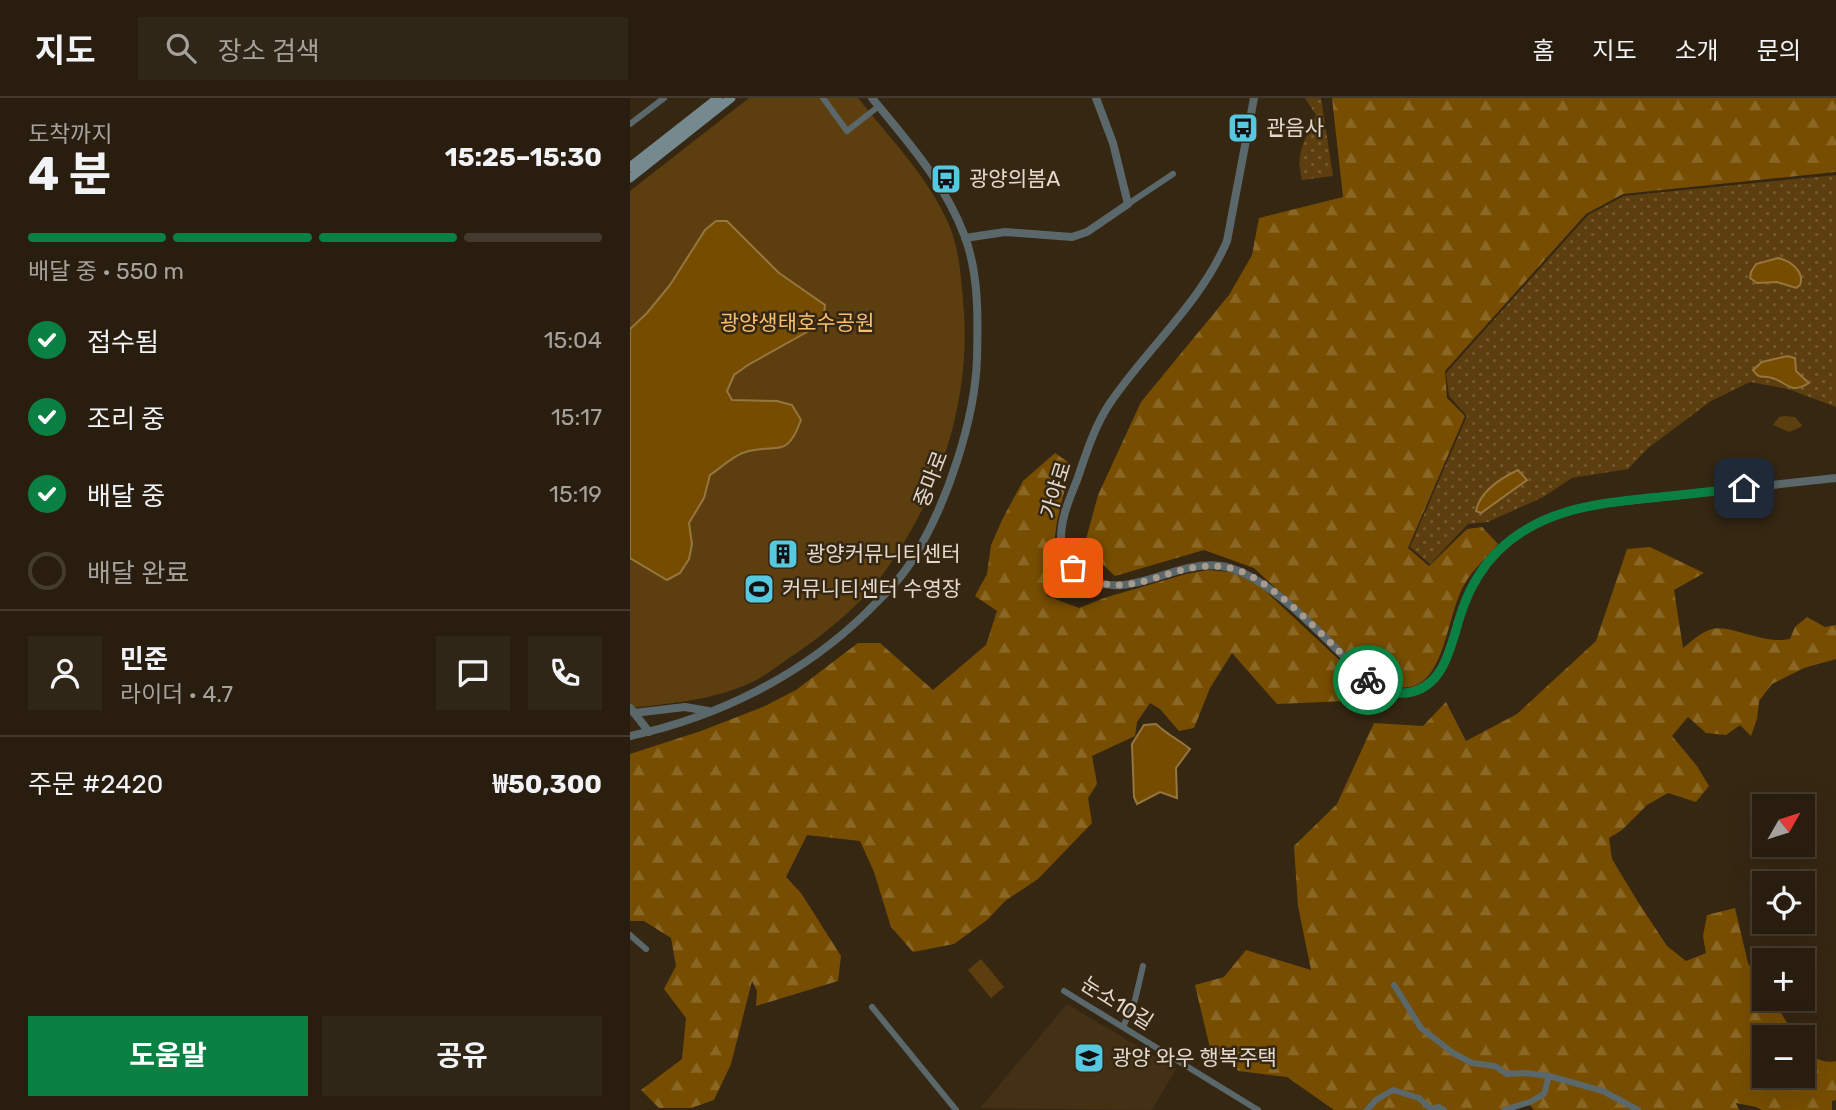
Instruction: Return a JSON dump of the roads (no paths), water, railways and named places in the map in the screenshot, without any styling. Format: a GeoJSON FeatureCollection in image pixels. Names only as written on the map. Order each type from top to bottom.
{"type":"FeatureCollection","features":[{"type":"Feature","properties":{"kind":"main road"},"geometry":{"type":"LineString","coordinates":[[631,165],[718,98]]}},
{"type":"Feature","properties":{"kind":"main road"},"geometry":{"type":"LineString","coordinates":[[630,178],[731,98]]}},
{"type":"Feature","properties":{"kind":"street"},"geometry":{"type":"LineString","coordinates":[[630,124],[664,98]]}},
{"type":"Feature","properties":{"kind":"street"},"geometry":{"type":"LineString","coordinates":[[823,98],[847,131],[878,106]]}},
{"type":"Feature","properties":{"kind":"street","name":"중마로"},"geometry":{"type":"LineString","coordinates":[[630,736],[711,711],[785,676],[838,640],[884,595],[910,564],[947,491],[966,434],[976,383],[978,326],[975,282],[965,238],[949,201],[923,160],[872,98]]}},
{"type":"Feature","properties":{"kind":"street"},"geometry":{"type":"LineString","coordinates":[[1096,98],[1113,143],[1128,204]]}},
{"type":"Feature","properties":{"kind":"street","name":"가야로"},"geometry":{"type":"LineString","coordinates":[[1254,98],[1227,240],[1218,262],[1192,302],[1111,401],[1095,430],[1064,515],[1061,544],[1067,562],[1081,575],[1122,587],[1198,566],[1240,570],[1271,589],[1369,681],[1382,690],[1403,694],[1421,689],[1439,673],[1465,602],[1480,575],[1497,552],[1539,521],[1572,509],[1607,503],[1836,478]]}},
{"type":"Feature","properties":{"kind":"street"},"geometry":{"type":"LineString","coordinates":[[965,238],[1005,232],[1072,237],[1087,232],[1173,174]]}},
{"type":"Feature","properties":{"kind":"street"},"geometry":{"type":"LineString","coordinates":[[630,708],[634,713],[685,708],[711,711]]}},
{"type":"Feature","properties":{"kind":"street"},"geometry":{"type":"LineString","coordinates":[[630,708],[649,732]]}},
{"type":"Feature","properties":{"kind":"street"},"geometry":{"type":"LineString","coordinates":[[630,935],[646,949]]}},
{"type":"Feature","properties":{"kind":"street"},"geometry":{"type":"LineString","coordinates":[[1123,1027],[1135,1000],[1143,965]]}},
{"type":"Feature","properties":{"kind":"street"},"geometry":{"type":"LineString","coordinates":[[1394,985],[1421,1028],[1453,1053],[1472,1063],[1495,1066],[1507,1074],[1549,1076],[1603,1091],[1638,1110]]}},
{"type":"Feature","properties":{"kind":"street","name":"눈소10길"},"geometry":{"type":"LineString","coordinates":[[1064,990],[1258,1110]]}},
{"type":"Feature","properties":{"kind":"street"},"geometry":{"type":"LineString","coordinates":[[872,1007],[956,1110]]}},
{"type":"Feature","properties":{"kind":"street"},"geometry":{"type":"LineString","coordinates":[[1504,1110],[1530,1102],[1544,1094],[1549,1076]]}},
{"type":"Feature","properties":{"kind":"street"},"geometry":{"type":"LineString","coordinates":[[1367,1110],[1376,1100],[1393,1090],[1419,1098],[1431,1109],[1439,1107],[1444,1110]]}},
{"type":"Feature","properties":{"kind":"place","name":"관음사"},"geometry":{"type":"Point","coordinates":[1243,128]}},
{"type":"Feature","properties":{"kind":"place","name":"광양의봄A"},"geometry":{"type":"Point","coordinates":[946,179]}},
{"type":"Feature","properties":{"kind":"place","name":"광양커뮤니티센터"},"geometry":{"type":"Point","coordinates":[783,554]}},
{"type":"Feature","properties":{"kind":"place","name":"커뮤니티센터 수영장"},"geometry":{"type":"Point","coordinates":[759,589]}},
{"type":"Feature","properties":{"kind":"place","name":"광양 와우 행복주택"},"geometry":{"type":"Point","coordinates":[1089,1058]}},
{"type":"Feature","properties":{"kind":"park label","name":"광양생태호수공원"},"geometry":{"type":"Point","coordinates":[797,323]}}]}
